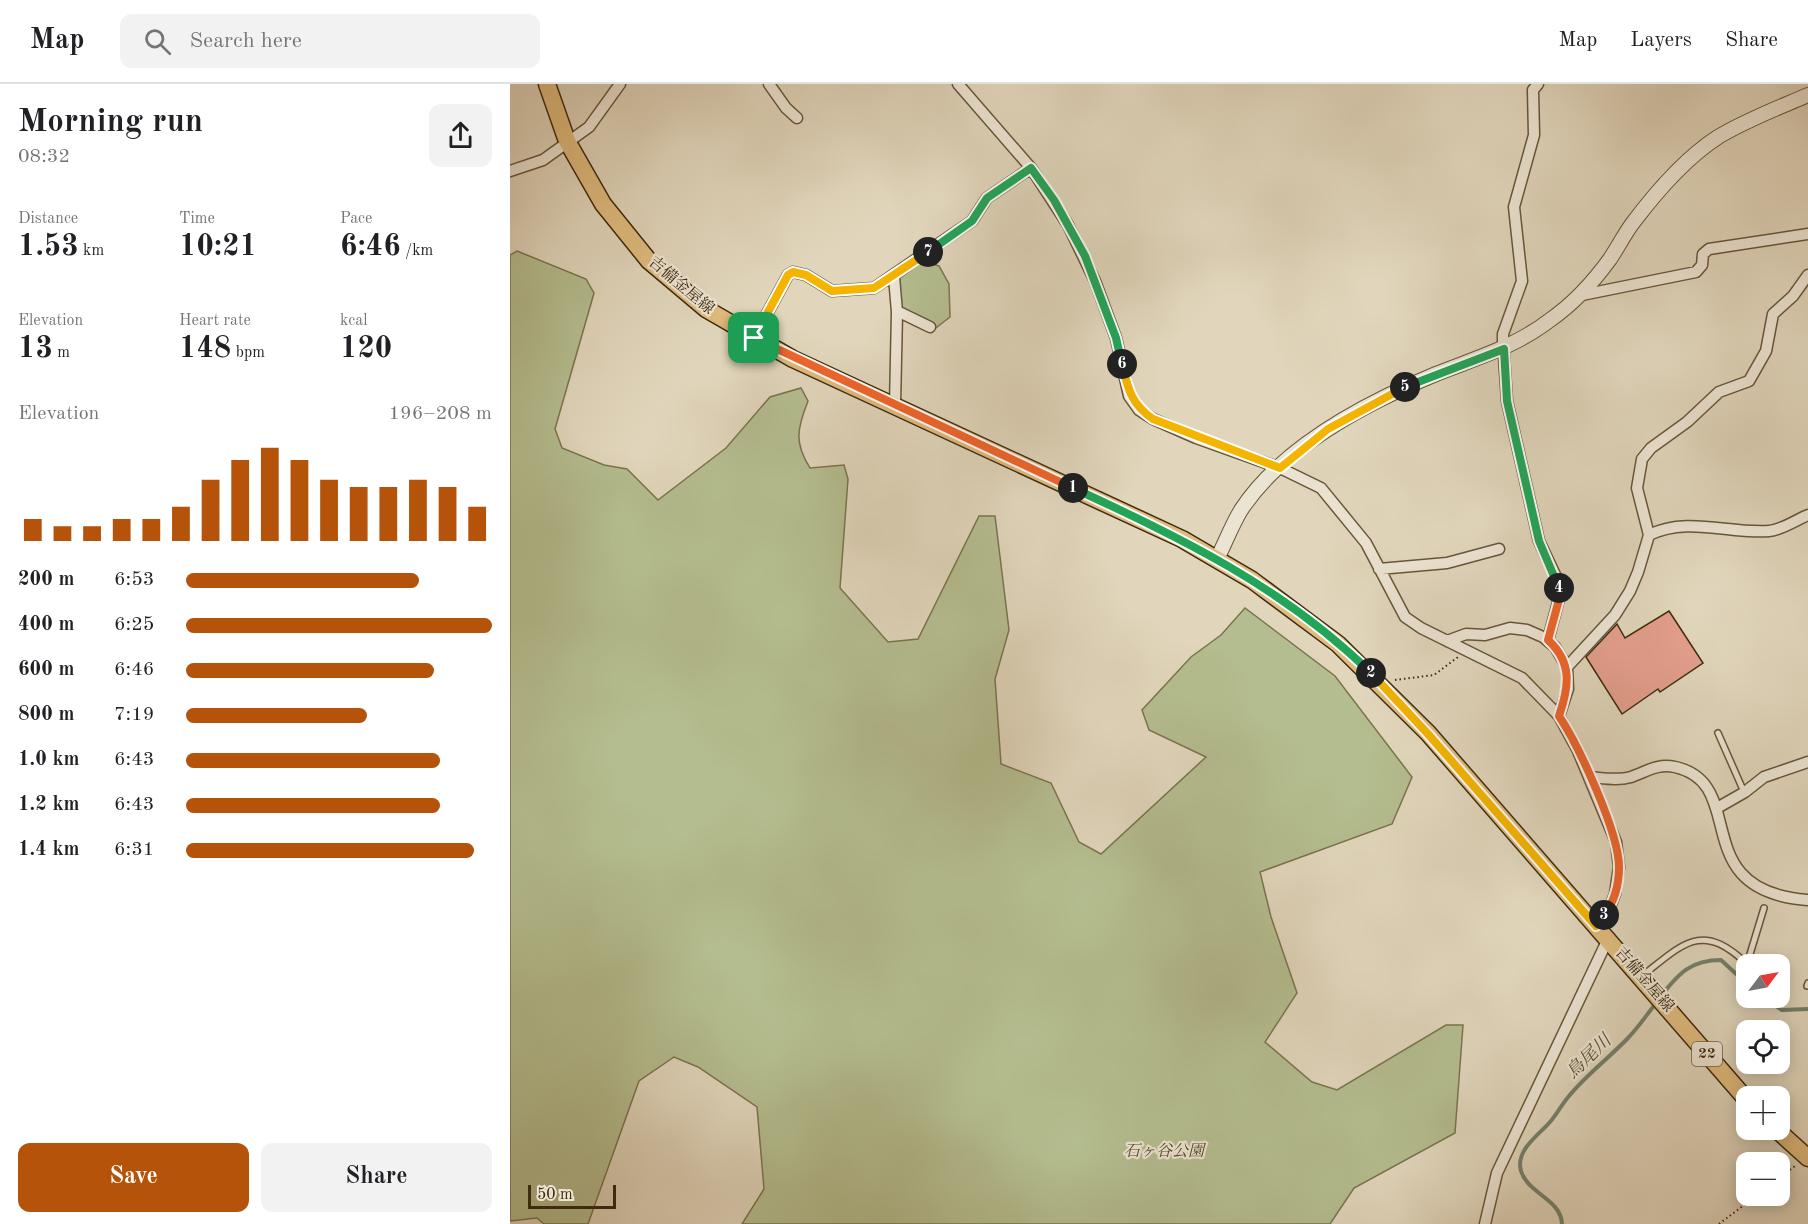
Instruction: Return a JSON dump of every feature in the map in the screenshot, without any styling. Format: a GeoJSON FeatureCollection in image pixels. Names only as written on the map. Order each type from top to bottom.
{"type":"FeatureCollection","features":[{"type":"Feature","properties":{"kind":"main road","name":"吉備金屋線"},"geometry":{"type":"LineString","coordinates":[[547,84],[567,141],[603,204],[650,261],[706,309],[754,338],[1154,524],[1217,559],[1311,622],[1378,681],[1428,734],[1736,1087]]}},
{"type":"Feature","properties":{"kind":"main road"},"geometry":{"type":"LineString","coordinates":[[1788,1140],[1808,1157]]}},
{"type":"Feature","properties":{"kind":"street"},"geometry":{"type":"LineString","coordinates":[[510,171],[543,160],[589,127],[620,84]]}},
{"type":"Feature","properties":{"kind":"street"},"geometry":{"type":"LineString","coordinates":[[769,84],[786,108],[797,118]]}},
{"type":"Feature","properties":{"kind":"street"},"geometry":{"type":"LineString","coordinates":[[958,84],[1031,168],[1054,200],[1085,256],[1116,338],[1129,396],[1139,410],[1153,419],[1196,438],[1280,468],[1321,488],[1366,543],[1405,617],[1447,641],[1522,678],[1559,716],[1589,777],[1616,842],[1619,867],[1615,894],[1602,932],[1497,1173],[1485,1224]]}},
{"type":"Feature","properties":{"kind":"street"},"geometry":{"type":"LineString","coordinates":[[1538,84],[1533,90],[1534,135],[1514,207],[1522,281],[1503,334],[1507,401],[1539,541],[1558,581],[1560,596],[1548,640]]}},
{"type":"Feature","properties":{"kind":"street"},"geometry":{"type":"LineString","coordinates":[[1217,559],[1240,511],[1280,468],[1328,429],[1372,403],[1438,374],[1504,349],[1551,320],[1577,296],[1610,258],[1630,226],[1656,194],[1691,158],[1717,138],[1808,95]]}},
{"type":"Feature","properties":{"kind":"street"},"geometry":{"type":"LineString","coordinates":[[754,338],[788,275],[793,272],[806,275],[832,291],[874,288],[894,277],[972,221],[987,198],[1031,168]]}},
{"type":"Feature","properties":{"kind":"street"},"geometry":{"type":"LineString","coordinates":[[1577,296],[1696,272],[1702,265],[1703,254],[1709,249],[1808,234]]}},
{"type":"Feature","properties":{"kind":"street"},"geometry":{"type":"LineString","coordinates":[[1567,667],[1623,604],[1638,572],[1649,535],[1637,489],[1642,459],[1651,448],[1687,422],[1719,392],[1749,381],[1766,351],[1773,314],[1793,296],[1808,275]]}},
{"type":"Feature","properties":{"kind":"street"},"geometry":{"type":"LineString","coordinates":[[894,277],[897,311],[894,405]]}},
{"type":"Feature","properties":{"kind":"street"},"geometry":{"type":"LineString","coordinates":[[897,311],[930,327]]}},
{"type":"Feature","properties":{"kind":"street"},"geometry":{"type":"LineString","coordinates":[[1649,535],[1662,528],[1681,525],[1771,531],[1808,515]]}},
{"type":"Feature","properties":{"kind":"street"},"geometry":{"type":"LineString","coordinates":[[1379,569],[1447,563],[1499,549]]}},
{"type":"Feature","properties":{"kind":"street"},"geometry":{"type":"LineString","coordinates":[[1447,641],[1466,634],[1485,635],[1510,628],[1535,632],[1548,640],[1562,655],[1567,667],[1568,689],[1559,716]]}},
{"type":"Feature","properties":{"kind":"street"},"geometry":{"type":"LineString","coordinates":[[1717,808],[1745,792],[1764,777],[1808,762]]}},
{"type":"Feature","properties":{"kind":"street"},"geometry":{"type":"LineString","coordinates":[[1589,777],[1619,779],[1656,766],[1676,767],[1701,780],[1708,787],[1717,808],[1726,850],[1744,877],[1754,886],[1773,895],[1808,900]]}},
{"type":"Feature","properties":{"kind":"lane"},"geometry":{"type":"LineString","coordinates":[[1718,733],[1745,792]]}},
{"type":"Feature","properties":{"kind":"lane"},"geometry":{"type":"LineString","coordinates":[[1750,954],[1764,908]]}},
{"type":"Feature","properties":{"kind":"lane"},"geometry":{"type":"LineString","coordinates":[[1646,982],[1677,950],[1701,940],[1725,944],[1736,954]]}},
{"type":"Feature","properties":{"kind":"path"},"geometry":{"type":"LineString","coordinates":[[1378,681],[1427,678],[1439,673],[1467,650]]}},
{"type":"Feature","properties":{"kind":"path"},"geometry":{"type":"LineString","coordinates":[[1790,1170],[1808,1157]]}},
{"type":"Feature","properties":{"kind":"path"},"geometry":{"type":"LineString","coordinates":[[1719,1224],[1743,1206]]}},
{"type":"Feature","properties":{"kind":"green space","name":"石ヶ谷公園"},"geometry":{"type":"Polygon","coordinates":[[[517,251],[586,279],[594,293],[555,429],[562,448],[604,465],[627,469],[658,500],[726,448],[770,397],[801,388],[808,401],[801,420],[799,436],[801,451],[805,459],[810,468],[844,465],[848,479],[840,588],[888,642],[918,639],[979,516],[995,516],[1009,630],[995,679],[1001,764],[1051,783],[1079,842],[1101,854],[1206,757],[1149,730],[1142,710],[1191,657],[1221,635],[1245,608],[1335,676],[1412,777],[1392,824],[1260,872],[1271,917],[1297,993],[1265,1042],[1312,1082],[1337,1090],[1446,1025],[1463,1025],[1455,1133],[1354,1188],[1330,1224],[742,1224],[764,1189],[757,1107],[698,1067],[674,1057],[639,1081],[588,1224],[544,1224],[537,1218],[510,1221],[510,255],[517,251]]]}},
{"type":"Feature","properties":{"kind":"green space"},"geometry":{"type":"Polygon","coordinates":[[[923,261],[939,266],[949,284],[950,317],[932,331],[900,317],[899,279],[923,261]]]}},
{"type":"Feature","properties":{"kind":"building"},"geometry":{"type":"Polygon","coordinates":[[[1669,611],[1703,663],[1660,692],[1658,689],[1622,714],[1586,657],[1617,624],[1625,638],[1669,611]]]}},
{"type":"Feature","properties":{"kind":"waterway","name":"鳥尾川"},"geometry":{"type":"LineString","coordinates":[[1661,996],[1686,969],[1702,962],[1721,960],[1736,974]]}},
{"type":"Feature","properties":{"kind":"waterway","name":"鳥尾川"},"geometry":{"type":"LineString","coordinates":[[1562,1224],[1556,1208],[1525,1179],[1521,1171],[1521,1156],[1566,1099],[1632,1034],[1657,1002]]}},
{"type":"Feature","properties":{"kind":"waterway","name":"鳥尾川"},"geometry":{"type":"LineString","coordinates":[[1779,1008],[1782,1010],[1808,1009]]}},
{"type":"Feature","properties":{"kind":"route"},"geometry":{"type":"LineString","coordinates":[[1031,168],[1054,200],[1085,256],[1116,338],[1129,396],[1139,410],[1153,419],[1196,438],[1280,468],[1328,429],[1372,403],[1398,390],[1504,349],[1507,401],[1539,541],[1558,581],[1560,596],[1548,640],[1562,655],[1567,667],[1568,689],[1559,716],[1578,751],[1616,842],[1619,867],[1615,894],[1610,907],[1596,926],[1504,824],[1443,750],[1389,692],[1338,644],[1252,580],[1154,524],[754,338],[788,275],[799,272],[832,291],[874,288],[886,282],[972,221],[987,198],[1031,168]]}}]}
